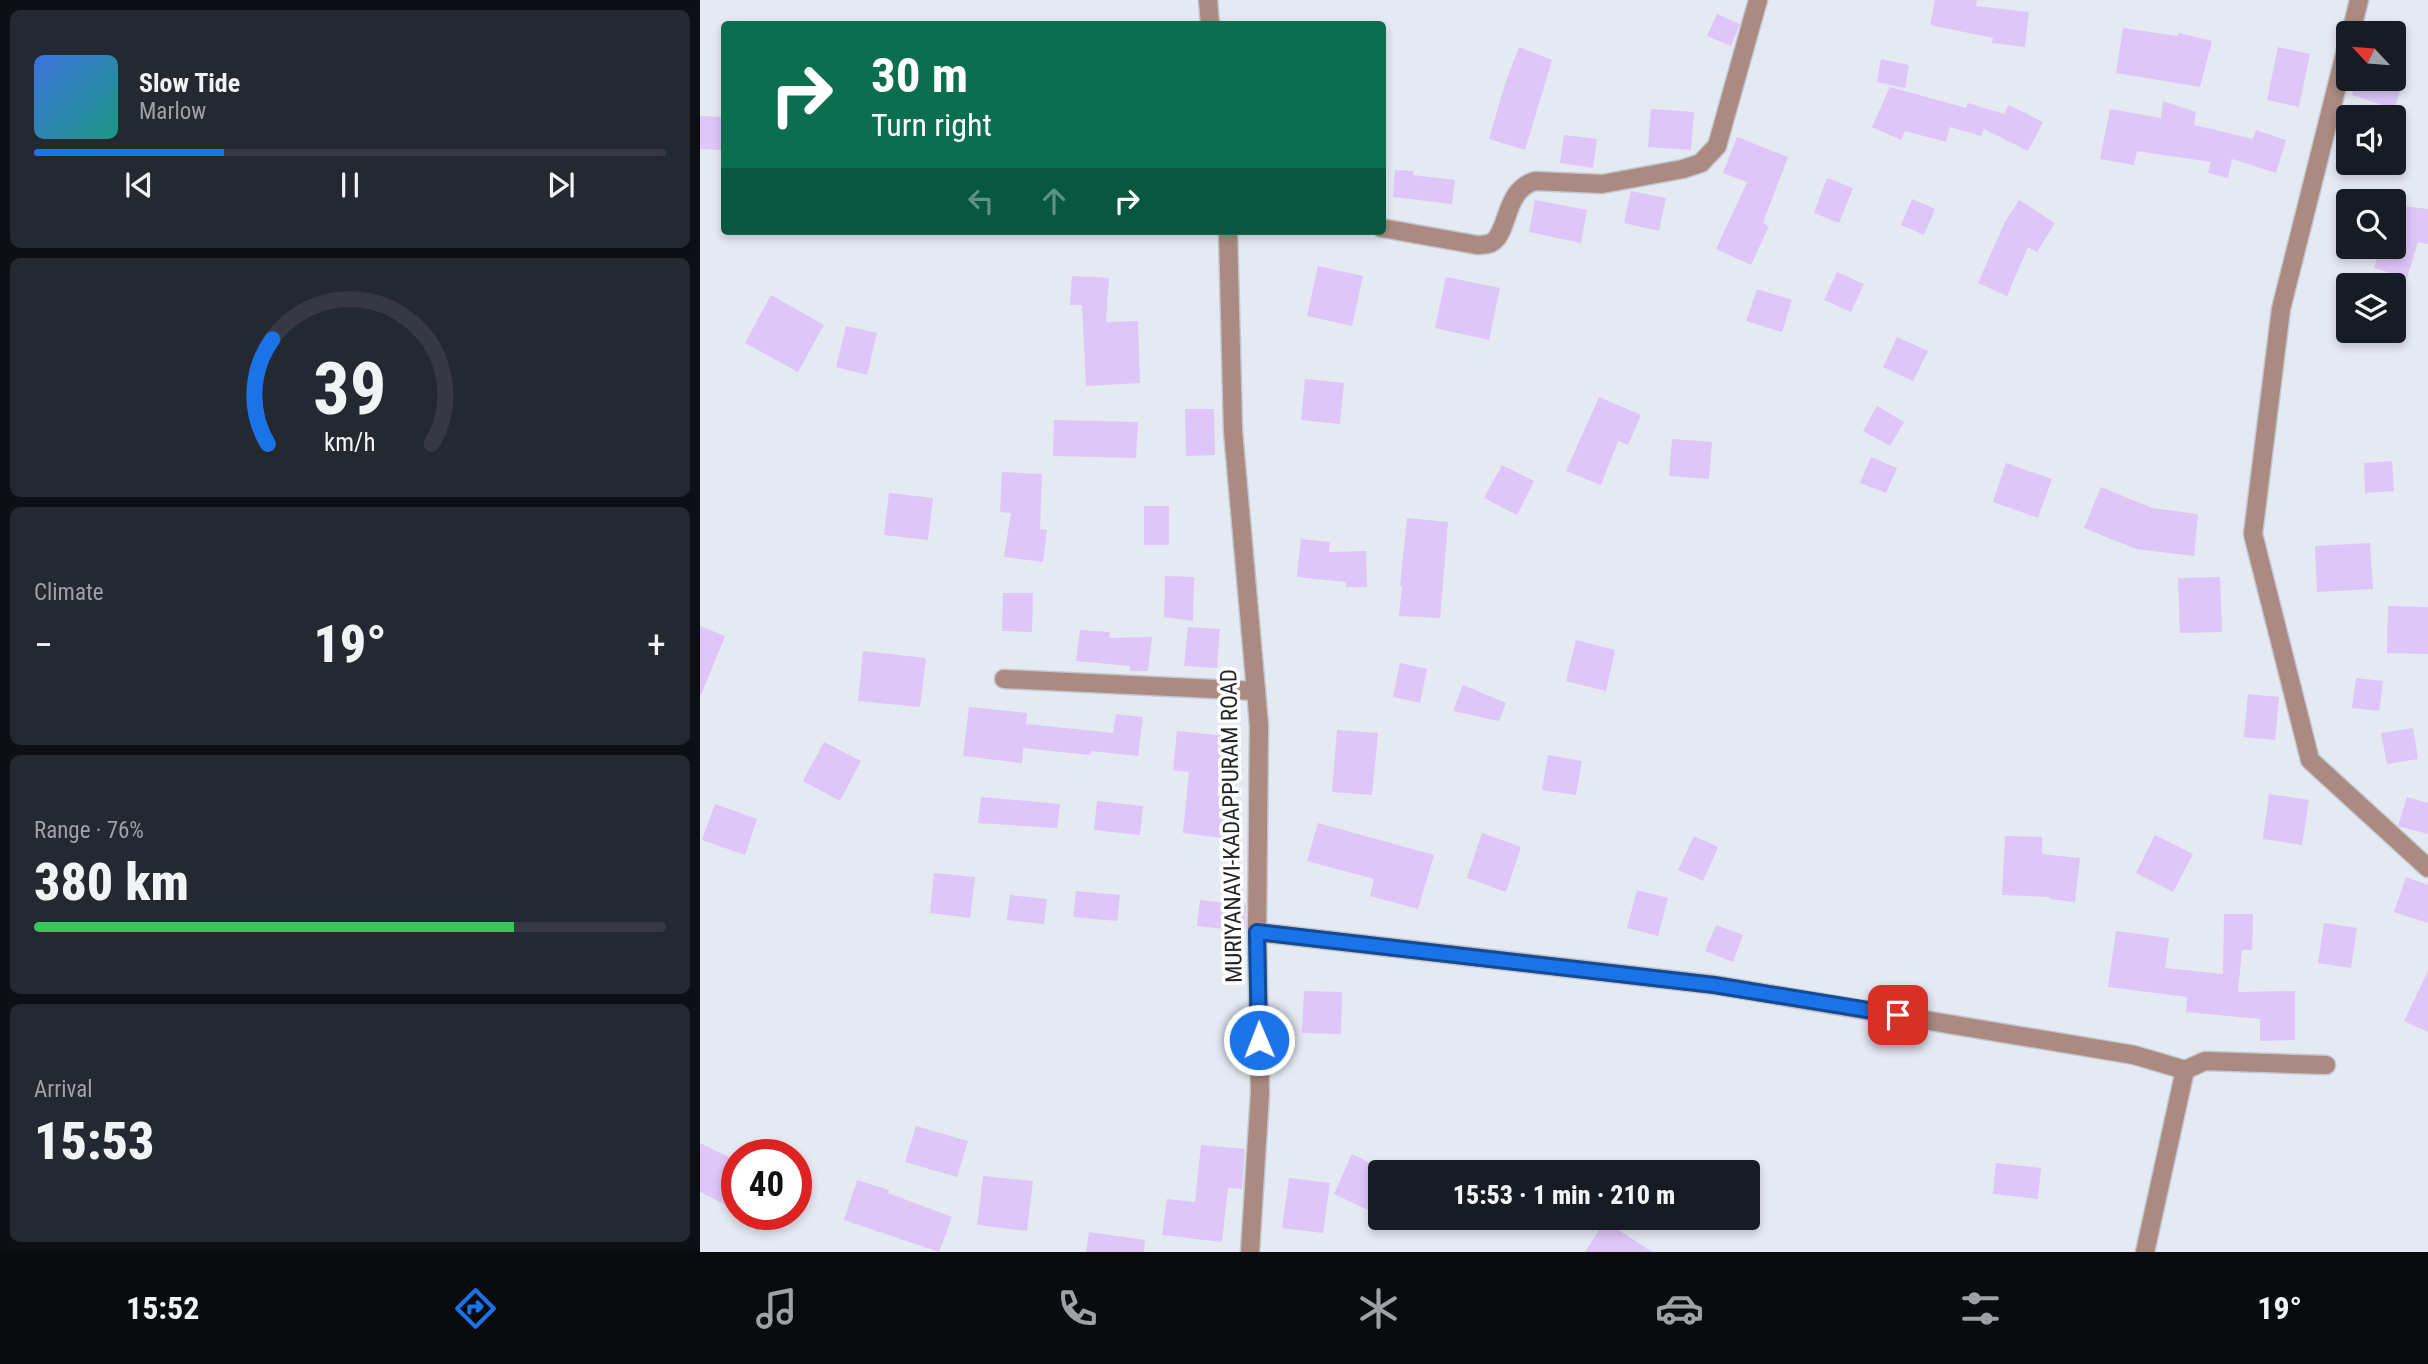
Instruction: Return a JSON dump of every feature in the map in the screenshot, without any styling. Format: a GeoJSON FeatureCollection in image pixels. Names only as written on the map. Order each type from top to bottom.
{"type":"FeatureCollection","features":[{"type":"Feature","properties":{"kind":"street"},"geometry":{"type":"LineString","coordinates":[[1208,0],[1210,21]]}},
{"type":"Feature","properties":{"kind":"street"},"geometry":{"type":"LineString","coordinates":[[1386,229],[1469,244],[1490,244],[1496,240],[1509,206],[1526,183],[1535,181],[1602,184],[1701,163],[1717,146],[1758,0]]}},
{"type":"Feature","properties":{"kind":"street"},"geometry":{"type":"LineString","coordinates":[[2354,21],[2359,0]]}},
{"type":"Feature","properties":{"kind":"street"},"geometry":{"type":"LineString","coordinates":[[2336,90],[2281,309],[2253,534],[2310,760],[2428,868]]}},
{"type":"Feature","properties":{"kind":"street","name":"MURIYANAVI-KADAPPURAM ROAD"},"geometry":{"type":"LineString","coordinates":[[1228,235],[1233,431],[1259,725],[1257,932],[1260,1093],[1250,1252]]}},
{"type":"Feature","properties":{"kind":"street"},"geometry":{"type":"LineString","coordinates":[[1004,680],[1256,691]]}},
{"type":"Feature","properties":{"kind":"street"},"geometry":{"type":"LineString","coordinates":[[1257,932],[1714,985],[2134,1055],[2185,1070],[2205,1061],[2326,1065]]}},
{"type":"Feature","properties":{"kind":"street"},"geometry":{"type":"LineString","coordinates":[[2146,1252],[2185,1070]]}},
{"type":"Feature","properties":{"kind":"building"},"geometry":{"type":"Polygon","coordinates":[[[1935,0],[1977,0],[1976,6],[2029,12],[2025,47],[1992,43],[1993,38],[1930,25],[1935,0]]]}},
{"type":"Feature","properties":{"kind":"building"},"geometry":{"type":"Polygon","coordinates":[[[1717,14],[1740,24],[1731,46],[1707,36],[1717,14]]]}},
{"type":"Feature","properties":{"kind":"building"},"geometry":{"type":"Polygon","coordinates":[[[2123,28],[2178,36],[2179,33],[2212,41],[2200,87],[2116,73],[2123,28]]]}},
{"type":"Feature","properties":{"kind":"building"},"geometry":{"type":"Polygon","coordinates":[[[1519,47],[1552,60],[1525,150],[1489,139],[1519,47]]]}},
{"type":"Feature","properties":{"kind":"building"},"geometry":{"type":"Polygon","coordinates":[[[2278,47],[2310,54],[2299,107],[2267,100],[2278,47]]]}},
{"type":"Feature","properties":{"kind":"building"},"geometry":{"type":"Polygon","coordinates":[[[1881,59],[1909,65],[1905,88],[1877,82],[1881,59]]]}},
{"type":"Feature","properties":{"kind":"building"},"geometry":{"type":"Polygon","coordinates":[[[1890,87],[1966,108],[1968,103],[2004,114],[2009,105],[2043,122],[2028,151],[1984,129],[1981,136],[1950,127],[1946,142],[1905,131],[1901,140],[1872,127],[1890,87]]]}},
{"type":"Feature","properties":{"kind":"building"},"geometry":{"type":"Polygon","coordinates":[[[2354,91],[2400,91],[2395,105],[2382,105],[2352,95],[2354,91]]]}},
{"type":"Feature","properties":{"kind":"building"},"geometry":{"type":"Polygon","coordinates":[[[2163,101],[2196,112],[2194,125],[2253,139],[2256,130],[2286,140],[2276,173],[2232,159],[2228,178],[2208,173],[2211,162],[2137,151],[2134,165],[2100,159],[2110,109],[2161,118],[2163,101]]]}},
{"type":"Feature","properties":{"kind":"building"},"geometry":{"type":"Polygon","coordinates":[[[1651,109],[1694,112],[1691,150],[1648,147],[1651,109]]]}},
{"type":"Feature","properties":{"kind":"building"},"geometry":{"type":"Polygon","coordinates":[[[700,116],[721,117],[721,150],[700,149],[700,116]]]}},
{"type":"Feature","properties":{"kind":"building"},"geometry":{"type":"Polygon","coordinates":[[[1564,135],[1597,139],[1593,168],[1560,163],[1564,135]]]}},
{"type":"Feature","properties":{"kind":"building"},"geometry":{"type":"Polygon","coordinates":[[[1737,137],[1788,157],[1763,223],[1769,226],[1751,265],[1716,249],[1747,182],[1723,173],[1737,137]]]}},
{"type":"Feature","properties":{"kind":"building"},"geometry":{"type":"Polygon","coordinates":[[[1395,170],[1414,171],[1413,175],[1455,180],[1452,204],[1393,197],[1395,170]]]}},
{"type":"Feature","properties":{"kind":"building"},"geometry":{"type":"Polygon","coordinates":[[[1827,178],[1853,188],[1839,223],[1814,213],[1827,178]]]}},
{"type":"Feature","properties":{"kind":"building"},"geometry":{"type":"Polygon","coordinates":[[[1631,191],[1666,198],[1659,231],[1624,223],[1631,191]]]}},
{"type":"Feature","properties":{"kind":"building"},"geometry":{"type":"Polygon","coordinates":[[[1912,199],[1935,209],[1924,235],[1901,225],[1912,199]]]}},
{"type":"Feature","properties":{"kind":"building"},"geometry":{"type":"Polygon","coordinates":[[[1535,200],[1587,210],[1581,243],[1529,232],[1535,200]]]}},
{"type":"Feature","properties":{"kind":"building"},"geometry":{"type":"Polygon","coordinates":[[[2019,200],[2055,223],[2037,252],[2028,247],[2007,296],[1978,283],[2005,222],[2019,200]]]}},
{"type":"Feature","properties":{"kind":"building"},"geometry":{"type":"Polygon","coordinates":[[[2406,206],[2428,209],[2428,244],[2418,242],[2407,278],[2406,273],[2390,273],[2374,268],[2377,259],[2406,259],[2406,206]]]}},
{"type":"Feature","properties":{"kind":"building"},"geometry":{"type":"Polygon","coordinates":[[[1318,266],[1363,276],[1352,326],[1307,316],[1318,266]]]}},
{"type":"Feature","properties":{"kind":"building"},"geometry":{"type":"Polygon","coordinates":[[[1837,272],[1864,284],[1851,312],[1824,300],[1837,272]]]}},
{"type":"Feature","properties":{"kind":"building"},"geometry":{"type":"Polygon","coordinates":[[[1072,276],[1109,278],[1106,322],[1138,321],[1140,383],[1086,386],[1082,305],[1070,305],[1072,276]]]}},
{"type":"Feature","properties":{"kind":"building"},"geometry":{"type":"Polygon","coordinates":[[[1446,277],[1500,288],[1489,340],[1435,328],[1446,277]]]}},
{"type":"Feature","properties":{"kind":"building"},"geometry":{"type":"Polygon","coordinates":[[[1757,289],[1792,300],[1782,332],[1746,321],[1757,289]]]}},
{"type":"Feature","properties":{"kind":"building"},"geometry":{"type":"Polygon","coordinates":[[[771,295],[824,325],[798,372],[745,343],[771,295]]]}},
{"type":"Feature","properties":{"kind":"building"},"geometry":{"type":"Polygon","coordinates":[[[846,326],[877,333],[867,375],[836,367],[846,326]]]}},
{"type":"Feature","properties":{"kind":"building"},"geometry":{"type":"Polygon","coordinates":[[[1897,337],[1928,351],[1913,381],[1883,367],[1897,337]]]}},
{"type":"Feature","properties":{"kind":"building"},"geometry":{"type":"Polygon","coordinates":[[[1305,379],[1344,383],[1340,424],[1301,420],[1305,379]]]}},
{"type":"Feature","properties":{"kind":"building"},"geometry":{"type":"Polygon","coordinates":[[[1599,397],[1641,415],[1628,445],[1618,441],[1601,485],[1566,471],[1599,397]]]}},
{"type":"Feature","properties":{"kind":"building"},"geometry":{"type":"Polygon","coordinates":[[[1877,406],[1904,422],[1890,446],[1863,431],[1877,406]]]}},
{"type":"Feature","properties":{"kind":"building"},"geometry":{"type":"Polygon","coordinates":[[[1185,409],[1214,409],[1215,455],[1186,456],[1185,409]]]}},
{"type":"Feature","properties":{"kind":"building"},"geometry":{"type":"Polygon","coordinates":[[[1054,420],[1138,422],[1136,458],[1053,456],[1054,420]]]}},
{"type":"Feature","properties":{"kind":"building"},"geometry":{"type":"Polygon","coordinates":[[[1672,439],[1712,442],[1709,479],[1669,476],[1672,439]]]}},
{"type":"Feature","properties":{"kind":"building"},"geometry":{"type":"Polygon","coordinates":[[[1871,457],[1897,468],[1886,493],[1860,483],[1871,457]]]}},
{"type":"Feature","properties":{"kind":"building"},"geometry":{"type":"Polygon","coordinates":[[[2392,461],[2394,491],[2365,493],[2364,463],[2392,461]]]}},
{"type":"Feature","properties":{"kind":"building"},"geometry":{"type":"Polygon","coordinates":[[[2006,463],[2052,479],[2038,518],[1993,502],[2006,463]]]}},
{"type":"Feature","properties":{"kind":"building"},"geometry":{"type":"Polygon","coordinates":[[[1502,465],[1534,481],[1517,515],[1484,498],[1502,465]]]}},
{"type":"Feature","properties":{"kind":"building"},"geometry":{"type":"Polygon","coordinates":[[[1002,472],[1042,474],[1040,529],[1047,530],[1043,562],[1004,557],[1011,513],[1000,512],[1002,472]]]}},
{"type":"Feature","properties":{"kind":"building"},"geometry":{"type":"Polygon","coordinates":[[[2101,487],[2152,508],[2198,514],[2194,556],[2136,549],[2084,528],[2101,487]]]}},
{"type":"Feature","properties":{"kind":"building"},"geometry":{"type":"Polygon","coordinates":[[[889,493],[933,498],[928,540],[884,535],[889,493]]]}},
{"type":"Feature","properties":{"kind":"building"},"geometry":{"type":"Polygon","coordinates":[[[1144,506],[1169,506],[1169,545],[1144,545],[1144,506]]]}},
{"type":"Feature","properties":{"kind":"building"},"geometry":{"type":"Polygon","coordinates":[[[1407,518],[1448,522],[1440,618],[1399,616],[1407,518]]]}},
{"type":"Feature","properties":{"kind":"building"},"geometry":{"type":"Polygon","coordinates":[[[1301,539],[1330,542],[1329,552],[1366,551],[1367,587],[1346,587],[1346,582],[1297,577],[1301,539]]]}},
{"type":"Feature","properties":{"kind":"building"},"geometry":{"type":"Polygon","coordinates":[[[2370,543],[2373,589],[2317,592],[2315,546],[2370,543]]]}},
{"type":"Feature","properties":{"kind":"building"},"geometry":{"type":"Polygon","coordinates":[[[1165,576],[1194,577],[1193,621],[1164,617],[1165,576]]]}},
{"type":"Feature","properties":{"kind":"building"},"geometry":{"type":"Polygon","coordinates":[[[2220,577],[2222,632],[2180,633],[2178,578],[2220,577]]]}},
{"type":"Feature","properties":{"kind":"building"},"geometry":{"type":"Polygon","coordinates":[[[1003,593],[1033,593],[1032,632],[1002,631],[1003,593]]]}},
{"type":"Feature","properties":{"kind":"building"},"geometry":{"type":"Polygon","coordinates":[[[2388,606],[2428,607],[2428,654],[2387,653],[2388,606]]]}},
{"type":"Feature","properties":{"kind":"building"},"geometry":{"type":"Polygon","coordinates":[[[700,626],[725,636],[701,695],[700,695],[700,626]]]}},
{"type":"Feature","properties":{"kind":"building"},"geometry":{"type":"Polygon","coordinates":[[[1188,627],[1220,629],[1217,668],[1184,666],[1188,627]]]}},
{"type":"Feature","properties":{"kind":"building"},"geometry":{"type":"Polygon","coordinates":[[[1080,630],[1110,632],[1109,638],[1152,637],[1148,671],[1130,671],[1130,666],[1076,661],[1080,630]]]}},
{"type":"Feature","properties":{"kind":"building"},"geometry":{"type":"Polygon","coordinates":[[[1576,640],[1615,650],[1606,691],[1566,681],[1576,640]]]}},
{"type":"Feature","properties":{"kind":"building"},"geometry":{"type":"Polygon","coordinates":[[[863,651],[926,658],[920,707],[858,701],[863,651]]]}},
{"type":"Feature","properties":{"kind":"building"},"geometry":{"type":"Polygon","coordinates":[[[1400,663],[1427,669],[1420,703],[1393,697],[1400,663]]]}},
{"type":"Feature","properties":{"kind":"building"},"geometry":{"type":"Polygon","coordinates":[[[2356,678],[2383,681],[2379,711],[2352,708],[2356,678]]]}},
{"type":"Feature","properties":{"kind":"building"},"geometry":{"type":"Polygon","coordinates":[[[1463,685],[1506,703],[1499,721],[1453,711],[1463,685]]]}},
{"type":"Feature","properties":{"kind":"building"},"geometry":{"type":"Polygon","coordinates":[[[2248,694],[2279,697],[2275,740],[2244,737],[2248,694]]]}},
{"type":"Feature","properties":{"kind":"building"},"geometry":{"type":"Polygon","coordinates":[[[969,707],[1027,713],[1026,724],[1113,733],[1116,714],[1143,717],[1138,756],[1091,751],[1090,755],[1023,748],[1022,763],[963,756],[969,707]]]}},
{"type":"Feature","properties":{"kind":"building"},"geometry":{"type":"Polygon","coordinates":[[[2413,728],[2418,759],[2387,764],[2381,733],[2413,728]]]}},
{"type":"Feature","properties":{"kind":"building"},"geometry":{"type":"Polygon","coordinates":[[[1337,730],[1378,733],[1372,795],[1332,792],[1337,730]]]}},
{"type":"Feature","properties":{"kind":"building"},"geometry":{"type":"Polygon","coordinates":[[[1177,731],[1236,737],[1232,776],[1229,783],[1220,782],[1217,796],[1228,799],[1223,838],[1183,833],[1189,772],[1173,770],[1177,731]]]}},
{"type":"Feature","properties":{"kind":"building"},"geometry":{"type":"Polygon","coordinates":[[[824,742],[861,761],[840,801],[803,781],[824,742]]]}},
{"type":"Feature","properties":{"kind":"building"},"geometry":{"type":"Polygon","coordinates":[[[1548,755],[1582,761],[1576,795],[1542,790],[1548,755]]]}},
{"type":"Feature","properties":{"kind":"building"},"geometry":{"type":"Polygon","coordinates":[[[2269,794],[2309,800],[2302,845],[2263,839],[2269,794]]]}},
{"type":"Feature","properties":{"kind":"building"},"geometry":{"type":"Polygon","coordinates":[[[981,797],[1060,804],[1057,828],[978,823],[981,797]]]}},
{"type":"Feature","properties":{"kind":"building"},"geometry":{"type":"Polygon","coordinates":[[[2407,797],[2428,803],[2428,834],[2398,826],[2407,797]]]}},
{"type":"Feature","properties":{"kind":"building"},"geometry":{"type":"Polygon","coordinates":[[[1097,801],[1143,806],[1140,835],[1094,830],[1097,801]]]}},
{"type":"Feature","properties":{"kind":"building"},"geometry":{"type":"Polygon","coordinates":[[[715,804],[757,819],[745,855],[702,840],[715,804]]]}},
{"type":"Feature","properties":{"kind":"building"},"geometry":{"type":"Polygon","coordinates":[[[1318,823],[1434,855],[1418,909],[1370,896],[1374,879],[1307,861],[1318,823]]]}},
{"type":"Feature","properties":{"kind":"building"},"geometry":{"type":"Polygon","coordinates":[[[1482,833],[1521,847],[1506,892],[1467,878],[1482,833]]]}},
{"type":"Feature","properties":{"kind":"building"},"geometry":{"type":"Polygon","coordinates":[[[2155,835],[2193,854],[2173,892],[2136,873],[2155,835]]]}},
{"type":"Feature","properties":{"kind":"building"},"geometry":{"type":"Polygon","coordinates":[[[1694,836],[1718,847],[1703,881],[1678,870],[1694,836]]]}},
{"type":"Feature","properties":{"kind":"building"},"geometry":{"type":"Polygon","coordinates":[[[2005,836],[2042,837],[2042,854],[2080,858],[2075,902],[2050,897],[2002,895],[2005,836]]]}},
{"type":"Feature","properties":{"kind":"building"},"geometry":{"type":"Polygon","coordinates":[[[934,873],[975,877],[970,918],[930,913],[934,873]]]}},
{"type":"Feature","properties":{"kind":"building"},"geometry":{"type":"Polygon","coordinates":[[[2406,877],[2428,885],[2428,923],[2394,912],[2406,877]]]}},
{"type":"Feature","properties":{"kind":"building"},"geometry":{"type":"Polygon","coordinates":[[[1637,890],[1668,898],[1658,936],[1627,928],[1637,890]]]}},
{"type":"Feature","properties":{"kind":"building"},"geometry":{"type":"Polygon","coordinates":[[[1076,891],[1120,895],[1117,921],[1073,917],[1076,891]]]}},
{"type":"Feature","properties":{"kind":"building"},"geometry":{"type":"Polygon","coordinates":[[[1010,895],[1047,899],[1044,924],[1007,920],[1010,895]]]}},
{"type":"Feature","properties":{"kind":"building"},"geometry":{"type":"Polygon","coordinates":[[[1200,900],[1246,905],[1245,931],[1197,926],[1200,900]]]}},
{"type":"Feature","properties":{"kind":"building"},"geometry":{"type":"Polygon","coordinates":[[[2224,914],[2253,914],[2252,950],[2242,950],[2238,992],[2295,991],[2295,1040],[2260,1041],[2260,1019],[2186,1012],[2187,997],[2108,987],[2116,931],[2169,938],[2165,968],[2223,974],[2224,914]]]}},
{"type":"Feature","properties":{"kind":"building"},"geometry":{"type":"Polygon","coordinates":[[[2324,923],[2357,928],[2351,968],[2318,963],[2324,923]]]}},
{"type":"Feature","properties":{"kind":"building"},"geometry":{"type":"Polygon","coordinates":[[[1716,925],[1743,935],[1733,962],[1705,951],[1716,925]]]}},
{"type":"Feature","properties":{"kind":"building"},"geometry":{"type":"Polygon","coordinates":[[[2428,971],[2428,1032],[2404,1021],[2428,971]]]}},
{"type":"Feature","properties":{"kind":"building"},"geometry":{"type":"Polygon","coordinates":[[[1304,991],[1342,992],[1341,1034],[1302,1033],[1304,991]]]}},
{"type":"Feature","properties":{"kind":"building"},"geometry":{"type":"Polygon","coordinates":[[[916,1126],[968,1141],[957,1177],[905,1162],[916,1126]]]}},
{"type":"Feature","properties":{"kind":"building"},"geometry":{"type":"Polygon","coordinates":[[[700,1143],[721,1153],[721,1202],[700,1192],[700,1143]]]}},
{"type":"Feature","properties":{"kind":"building"},"geometry":{"type":"Polygon","coordinates":[[[1201,1145],[1245,1149],[1242,1189],[1228,1188],[1222,1242],[1162,1235],[1167,1199],[1195,1202],[1201,1145]]]}},
{"type":"Feature","properties":{"kind":"building"},"geometry":{"type":"Polygon","coordinates":[[[1352,1154],[1368,1162],[1368,1210],[1334,1194],[1352,1154]]]}},
{"type":"Feature","properties":{"kind":"building"},"geometry":{"type":"Polygon","coordinates":[[[1996,1163],[2041,1168],[2038,1199],[1993,1194],[1996,1163]]]}},
{"type":"Feature","properties":{"kind":"building"},"geometry":{"type":"Polygon","coordinates":[[[983,1176],[1033,1181],[1027,1231],[977,1225],[983,1176]]]}},
{"type":"Feature","properties":{"kind":"building"},"geometry":{"type":"Polygon","coordinates":[[[1289,1178],[1330,1183],[1323,1233],[1282,1228],[1289,1178]]]}},
{"type":"Feature","properties":{"kind":"building"},"geometry":{"type":"Polygon","coordinates":[[[857,1180],[889,1190],[888,1193],[952,1217],[939,1252],[844,1220],[857,1180]]]}},
{"type":"Feature","properties":{"kind":"building"},"geometry":{"type":"Polygon","coordinates":[[[1599,1230],[1619,1230],[1652,1252],[1585,1252],[1599,1230]]]}},
{"type":"Feature","properties":{"kind":"building"},"geometry":{"type":"Polygon","coordinates":[[[1089,1232],[1145,1240],[1144,1252],[1086,1252],[1089,1232]]]}},
{"type":"Feature","properties":{"kind":"route"},"geometry":{"type":"LineString","coordinates":[[1259,1040],[1257,932],[1714,985],[1898,1015]]}}]}
